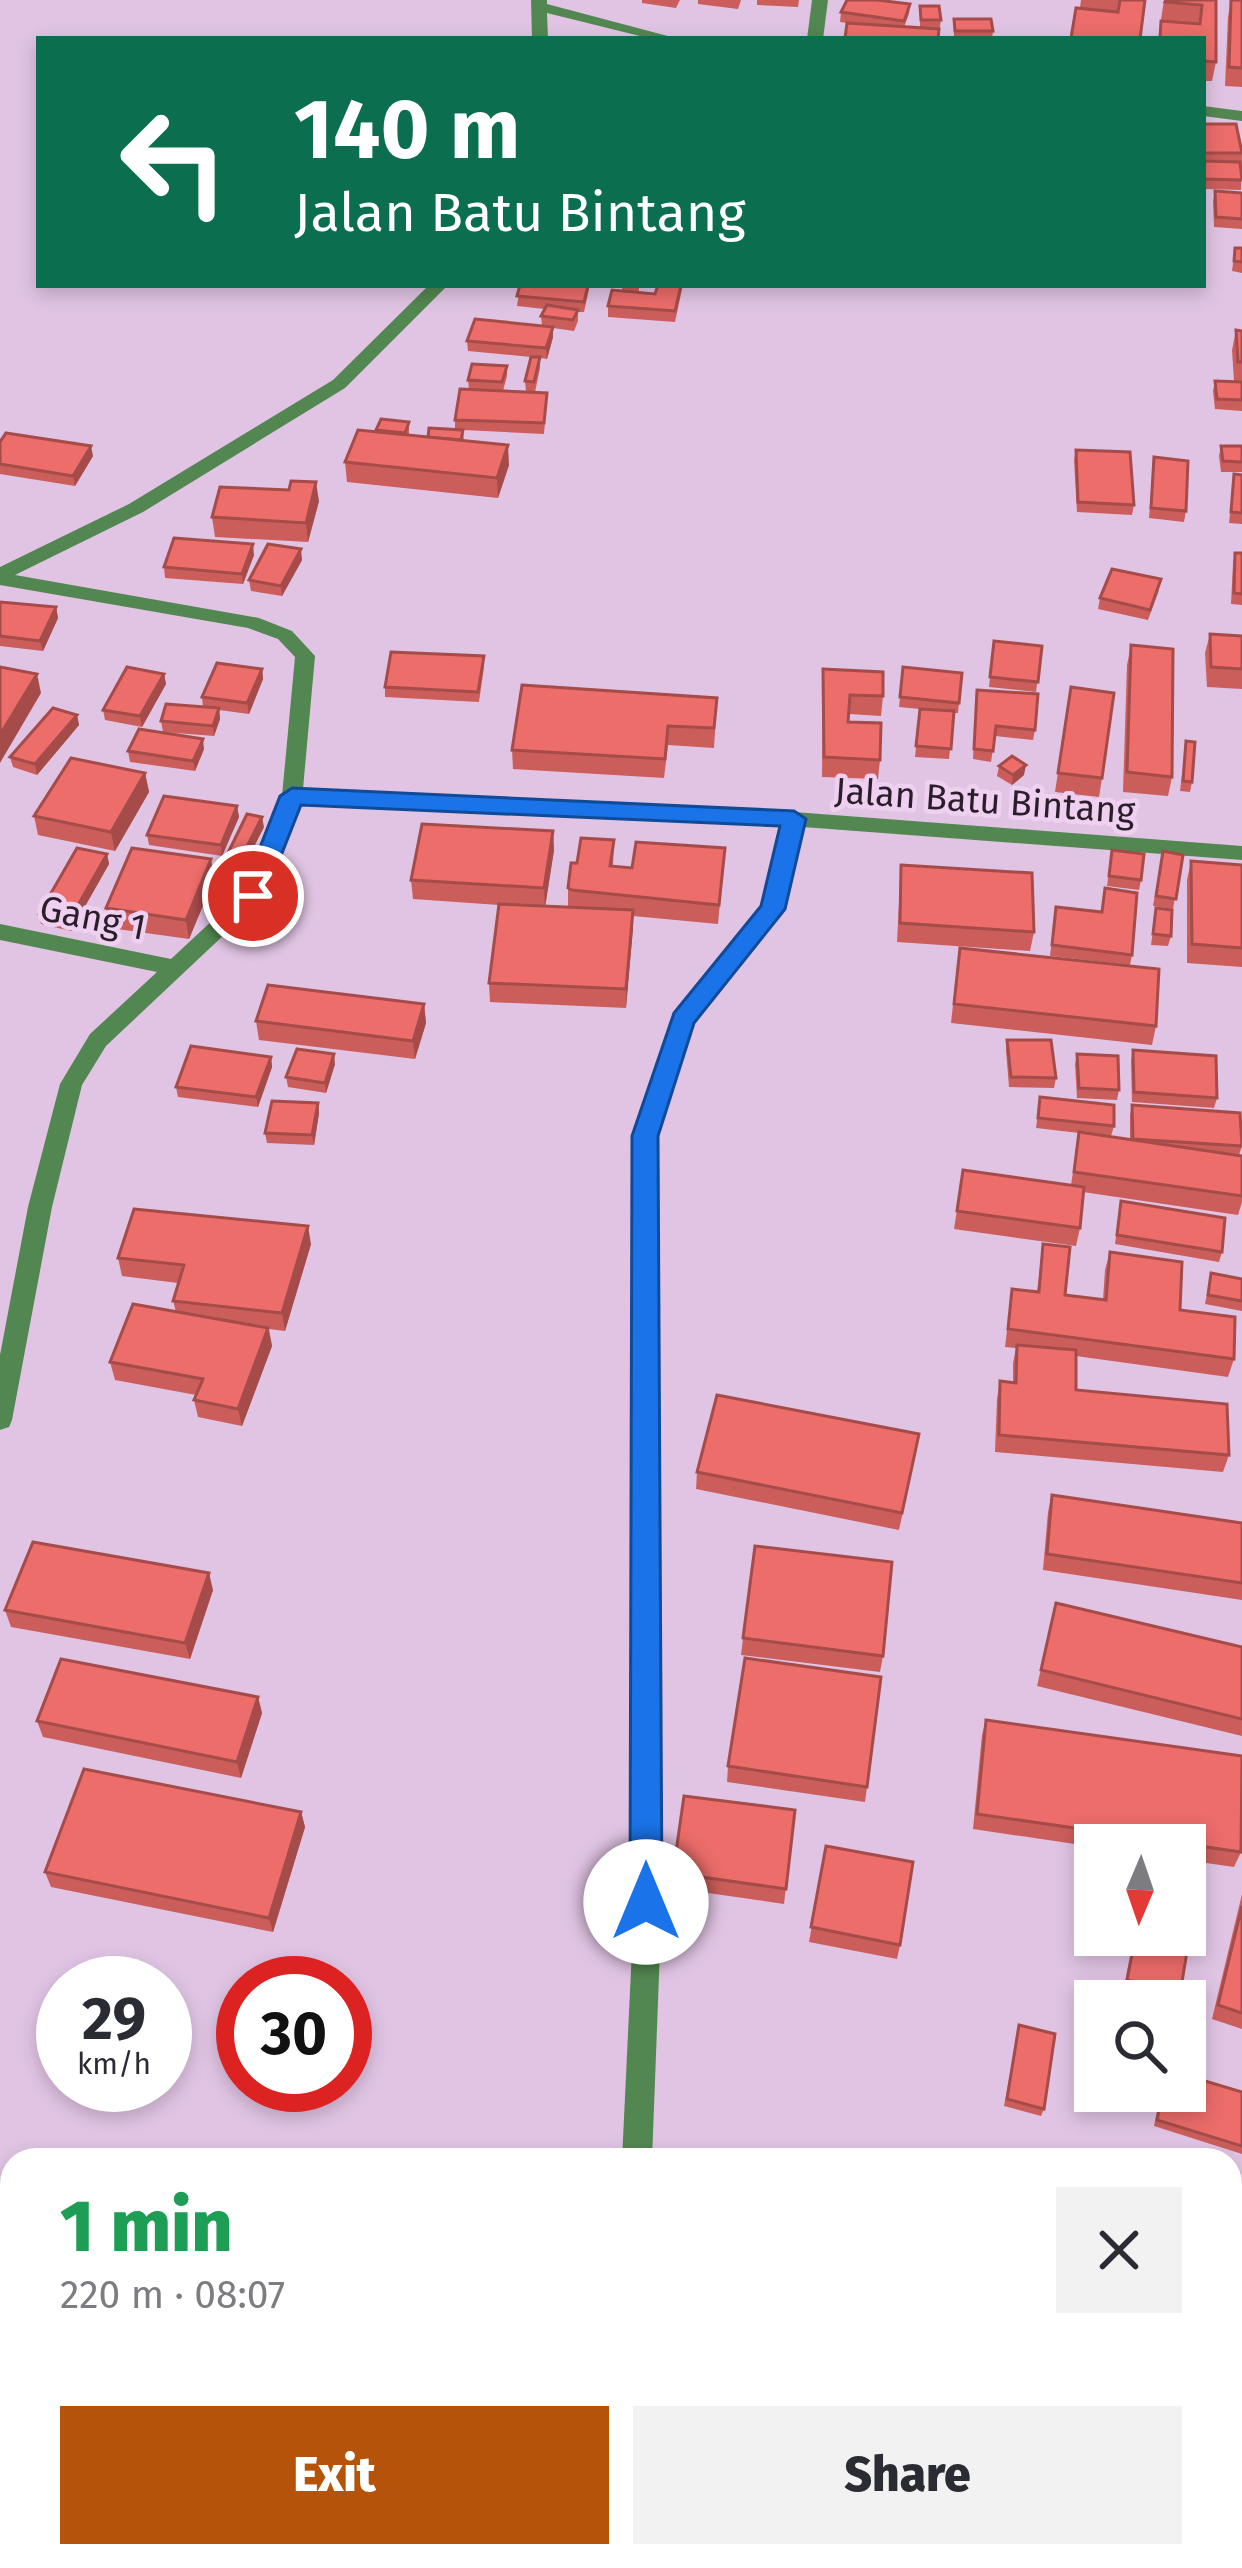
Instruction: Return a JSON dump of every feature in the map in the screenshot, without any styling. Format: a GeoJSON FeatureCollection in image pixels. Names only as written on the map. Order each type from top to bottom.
{"type":"FeatureCollection","features":[{"type":"Feature","properties":{"kind":"street"},"geometry":{"type":"LineString","coordinates":[[815,36],[820,0]]}},
{"type":"Feature","properties":{"kind":"street"},"geometry":{"type":"LineString","coordinates":[[540,36],[539,3],[660,36]]}},
{"type":"Feature","properties":{"kind":"street"},"geometry":{"type":"LineString","coordinates":[[1206,111],[1242,116]]}},
{"type":"Feature","properties":{"kind":"street"},"geometry":{"type":"LineString","coordinates":[[0,577],[136,508],[339,383],[436,288]]}},
{"type":"Feature","properties":{"kind":"street"},"geometry":{"type":"LineString","coordinates":[[0,577],[252,622],[285,635],[305,656],[292,796],[253,896],[98,1040],[71,1084],[40,1207],[2,1404]]}},
{"type":"Feature","properties":{"kind":"street","name":"Jalan Batu Bintang"},"geometry":{"type":"LineString","coordinates":[[292,796],[794,819],[1242,853]]}},
{"type":"Feature","properties":{"kind":"street"},"geometry":{"type":"LineString","coordinates":[[638,2148],[646,1948],[645,1136],[683,1019],[773,909],[794,819]]}},
{"type":"Feature","properties":{"kind":"street","name":"Gang 1"},"geometry":{"type":"LineString","coordinates":[[0,932],[172,967]]}},
{"type":"Feature","properties":{"kind":"building"},"geometry":{"type":"Polygon","coordinates":[[[847,0],[910,4],[904,21],[841,12],[847,0]]]}},
{"type":"Feature","properties":{"kind":"building"},"geometry":{"type":"Polygon","coordinates":[[[1120,0],[1145,0],[1140,36],[1071,36],[1076,8],[1118,12],[1120,0]]]}},
{"type":"Feature","properties":{"kind":"building"},"geometry":{"type":"Polygon","coordinates":[[[1216,0],[1216,62],[1206,61],[1206,36],[1160,36],[1161,21],[1200,24],[1202,5],[1165,2],[1216,0]]]}},
{"type":"Feature","properties":{"kind":"building"},"geometry":{"type":"Polygon","coordinates":[[[1231,0],[1242,0],[1242,68],[1229,67],[1231,0]]]}},
{"type":"Feature","properties":{"kind":"building"},"geometry":{"type":"Polygon","coordinates":[[[920,6],[939,6],[941,20],[921,20],[920,6]]]}},
{"type":"Feature","properties":{"kind":"building"},"geometry":{"type":"Polygon","coordinates":[[[954,19],[991,19],[993,31],[955,31],[954,19]]]}},
{"type":"Feature","properties":{"kind":"building"},"geometry":{"type":"Polygon","coordinates":[[[847,23],[939,29],[938,36],[845,36],[847,23]]]}},
{"type":"Feature","properties":{"kind":"building"},"geometry":{"type":"Polygon","coordinates":[[[1206,124],[1236,124],[1242,153],[1206,153],[1206,124]]]}},
{"type":"Feature","properties":{"kind":"building"},"geometry":{"type":"Polygon","coordinates":[[[1206,161],[1240,162],[1242,180],[1206,179],[1206,161]]]}},
{"type":"Feature","properties":{"kind":"building"},"geometry":{"type":"Polygon","coordinates":[[[1215,191],[1242,193],[1242,219],[1216,217],[1215,191]]]}},
{"type":"Feature","properties":{"kind":"building"},"geometry":{"type":"Polygon","coordinates":[[[1235,248],[1242,248],[1242,262],[1234,261],[1235,248]]]}},
{"type":"Feature","properties":{"kind":"building"},"geometry":{"type":"Polygon","coordinates":[[[519,288],[587,288],[584,302],[517,296],[519,288]]]}},
{"type":"Feature","properties":{"kind":"building"},"geometry":{"type":"Polygon","coordinates":[[[657,288],[680,288],[675,311],[608,306],[612,290],[655,294],[657,288]]]}},
{"type":"Feature","properties":{"kind":"building"},"geometry":{"type":"Polygon","coordinates":[[[547,305],[578,310],[573,320],[541,316],[547,305]]]}},
{"type":"Feature","properties":{"kind":"building"},"geometry":{"type":"Polygon","coordinates":[[[475,319],[553,327],[546,348],[467,341],[475,319]]]}},
{"type":"Feature","properties":{"kind":"building"},"geometry":{"type":"Polygon","coordinates":[[[1236,330],[1242,331],[1242,362],[1238,362],[1236,330]]]}},
{"type":"Feature","properties":{"kind":"building"},"geometry":{"type":"Polygon","coordinates":[[[531,357],[540,357],[534,382],[525,381],[531,357]]]}},
{"type":"Feature","properties":{"kind":"building"},"geometry":{"type":"Polygon","coordinates":[[[472,364],[507,366],[502,382],[468,380],[472,364]]]}},
{"type":"Feature","properties":{"kind":"building"},"geometry":{"type":"Polygon","coordinates":[[[1215,381],[1242,382],[1242,400],[1217,399],[1215,381]]]}},
{"type":"Feature","properties":{"kind":"building"},"geometry":{"type":"Polygon","coordinates":[[[460,389],[547,393],[544,423],[455,420],[460,389]]]}},
{"type":"Feature","properties":{"kind":"building"},"geometry":{"type":"Polygon","coordinates":[[[381,419],[409,422],[405,433],[376,430],[381,419]]]}},
{"type":"Feature","properties":{"kind":"building"},"geometry":{"type":"Polygon","coordinates":[[[429,428],[463,430],[461,440],[428,437],[429,428]]]}},
{"type":"Feature","properties":{"kind":"building"},"geometry":{"type":"Polygon","coordinates":[[[358,430],[508,445],[497,478],[345,462],[358,430]]]}},
{"type":"Feature","properties":{"kind":"building"},"geometry":{"type":"Polygon","coordinates":[[[6,433],[91,446],[73,476],[0,464],[0,442],[6,433]]]}},
{"type":"Feature","properties":{"kind":"building"},"geometry":{"type":"Polygon","coordinates":[[[1221,446],[1242,446],[1242,462],[1223,461],[1221,446]]]}},
{"type":"Feature","properties":{"kind":"building"},"geometry":{"type":"Polygon","coordinates":[[[1076,450],[1130,452],[1134,505],[1078,502],[1076,450]]]}},
{"type":"Feature","properties":{"kind":"building"},"geometry":{"type":"Polygon","coordinates":[[[1154,457],[1188,461],[1186,511],[1151,508],[1154,457]]]}},
{"type":"Feature","properties":{"kind":"building"},"geometry":{"type":"Polygon","coordinates":[[[1234,474],[1242,475],[1242,513],[1231,512],[1234,474]]]}},
{"type":"Feature","properties":{"kind":"building"},"geometry":{"type":"Polygon","coordinates":[[[291,481],[316,482],[306,523],[212,517],[220,487],[289,490],[291,481]]]}},
{"type":"Feature","properties":{"kind":"building"},"geometry":{"type":"Polygon","coordinates":[[[174,538],[253,544],[242,574],[164,567],[174,538]]]}},
{"type":"Feature","properties":{"kind":"building"},"geometry":{"type":"Polygon","coordinates":[[[268,544],[301,549],[281,586],[249,580],[268,544]]]}},
{"type":"Feature","properties":{"kind":"building"},"geometry":{"type":"Polygon","coordinates":[[[1235,553],[1242,553],[1242,594],[1234,593],[1235,553]]]}},
{"type":"Feature","properties":{"kind":"building"},"geometry":{"type":"Polygon","coordinates":[[[1112,569],[1161,579],[1150,610],[1100,598],[1112,569]]]}},
{"type":"Feature","properties":{"kind":"building"},"geometry":{"type":"Polygon","coordinates":[[[0,602],[56,607],[40,641],[0,636],[0,602]]]}},
{"type":"Feature","properties":{"kind":"building"},"geometry":{"type":"Polygon","coordinates":[[[1210,634],[1242,636],[1242,669],[1211,667],[1210,634]]]}},
{"type":"Feature","properties":{"kind":"building"},"geometry":{"type":"Polygon","coordinates":[[[994,641],[1042,646],[1038,682],[990,677],[994,641]]]}},
{"type":"Feature","properties":{"kind":"building"},"geometry":{"type":"Polygon","coordinates":[[[1131,645],[1173,649],[1172,777],[1127,772],[1131,645]]]}},
{"type":"Feature","properties":{"kind":"building"},"geometry":{"type":"Polygon","coordinates":[[[391,652],[484,656],[478,692],[385,687],[391,652]]]}},
{"type":"Feature","properties":{"kind":"building"},"geometry":{"type":"Polygon","coordinates":[[[217,663],[262,669],[247,703],[202,697],[217,663]]]}},
{"type":"Feature","properties":{"kind":"building"},"geometry":{"type":"Polygon","coordinates":[[[0,667],[37,674],[0,735],[0,667]]]}},
{"type":"Feature","properties":{"kind":"building"},"geometry":{"type":"Polygon","coordinates":[[[127,667],[164,674],[140,716],[103,710],[127,667]]]}},
{"type":"Feature","properties":{"kind":"building"},"geometry":{"type":"Polygon","coordinates":[[[903,667],[962,673],[959,703],[900,697],[903,667]]]}},
{"type":"Feature","properties":{"kind":"building"},"geometry":{"type":"Polygon","coordinates":[[[823,669],[883,672],[883,696],[850,695],[848,722],[881,723],[880,760],[824,757],[823,669]]]}},
{"type":"Feature","properties":{"kind":"building"},"geometry":{"type":"Polygon","coordinates":[[[522,685],[717,698],[714,728],[668,726],[665,759],[512,750],[522,685]]]}},
{"type":"Feature","properties":{"kind":"building"},"geometry":{"type":"Polygon","coordinates":[[[1071,687],[1114,693],[1102,778],[1058,773],[1071,687]]]}},
{"type":"Feature","properties":{"kind":"building"},"geometry":{"type":"Polygon","coordinates":[[[977,690],[1038,694],[1035,730],[996,726],[993,751],[974,749],[977,690]]]}},
{"type":"Feature","properties":{"kind":"building"},"geometry":{"type":"Polygon","coordinates":[[[166,704],[219,708],[213,726],[161,721],[166,704]]]}},
{"type":"Feature","properties":{"kind":"building"},"geometry":{"type":"Polygon","coordinates":[[[53,708],[77,715],[35,764],[10,757],[53,708]]]}},
{"type":"Feature","properties":{"kind":"building"},"geometry":{"type":"Polygon","coordinates":[[[920,709],[954,711],[951,749],[916,746],[920,709]]]}},
{"type":"Feature","properties":{"kind":"building"},"geometry":{"type":"Polygon","coordinates":[[[139,729],[203,739],[193,761],[128,751],[139,729]]]}},
{"type":"Feature","properties":{"kind":"building"},"geometry":{"type":"Polygon","coordinates":[[[1186,741],[1195,742],[1192,782],[1183,781],[1186,741]]]}},
{"type":"Feature","properties":{"kind":"building"},"geometry":{"type":"Polygon","coordinates":[[[1012,756],[1026,765],[1013,775],[999,766],[1012,756]]]}},
{"type":"Feature","properties":{"kind":"building"},"geometry":{"type":"Polygon","coordinates":[[[71,758],[145,773],[111,832],[34,816],[71,758]]]}},
{"type":"Feature","properties":{"kind":"building"},"geometry":{"type":"Polygon","coordinates":[[[164,796],[237,806],[221,845],[147,835],[164,796]]]}},
{"type":"Feature","properties":{"kind":"building"},"geometry":{"type":"Polygon","coordinates":[[[247,814],[262,817],[240,860],[226,857],[247,814]]]}},
{"type":"Feature","properties":{"kind":"building"},"geometry":{"type":"Polygon","coordinates":[[[422,824],[553,831],[544,888],[411,880],[422,824]]]}},
{"type":"Feature","properties":{"kind":"building"},"geometry":{"type":"Polygon","coordinates":[[[581,838],[614,840],[610,866],[632,868],[636,842],[725,848],[719,905],[572,890],[568,888],[571,863],[577,863],[581,838]]]}},
{"type":"Feature","properties":{"kind":"building"},"geometry":{"type":"Polygon","coordinates":[[[77,848],[107,854],[69,921],[39,914],[77,848]]]}},
{"type":"Feature","properties":{"kind":"building"},"geometry":{"type":"Polygon","coordinates":[[[132,848],[211,859],[186,920],[106,908],[132,848]]]}},
{"type":"Feature","properties":{"kind":"building"},"geometry":{"type":"Polygon","coordinates":[[[1112,850],[1144,854],[1141,880],[1109,876],[1112,850]]]}},
{"type":"Feature","properties":{"kind":"building"},"geometry":{"type":"Polygon","coordinates":[[[1163,851],[1183,855],[1176,899],[1156,896],[1163,851]]]}},
{"type":"Feature","properties":{"kind":"building"},"geometry":{"type":"Polygon","coordinates":[[[1191,861],[1242,865],[1242,948],[1192,944],[1191,861]]]}},
{"type":"Feature","properties":{"kind":"building"},"geometry":{"type":"Polygon","coordinates":[[[901,865],[1032,873],[1034,932],[900,923],[901,865]]]}},
{"type":"Feature","properties":{"kind":"building"},"geometry":{"type":"Polygon","coordinates":[[[1105,888],[1137,893],[1132,955],[1052,945],[1056,907],[1102,912],[1105,888]]]}},
{"type":"Feature","properties":{"kind":"building"},"geometry":{"type":"Polygon","coordinates":[[[499,904],[633,910],[626,989],[489,983],[499,904]]]}},
{"type":"Feature","properties":{"kind":"building"},"geometry":{"type":"Polygon","coordinates":[[[1156,908],[1172,910],[1171,936],[1153,934],[1156,908]]]}},
{"type":"Feature","properties":{"kind":"building"},"geometry":{"type":"Polygon","coordinates":[[[960,948],[1159,969],[1156,1026],[954,1004],[960,948]]]}},
{"type":"Feature","properties":{"kind":"building"},"geometry":{"type":"Polygon","coordinates":[[[268,985],[424,1004],[413,1041],[256,1021],[268,985]]]}},
{"type":"Feature","properties":{"kind":"building"},"geometry":{"type":"Polygon","coordinates":[[[1007,1040],[1051,1040],[1056,1078],[1011,1077],[1007,1040]]]}},
{"type":"Feature","properties":{"kind":"building"},"geometry":{"type":"Polygon","coordinates":[[[191,1046],[271,1057],[256,1097],[176,1087],[191,1046]]]}},
{"type":"Feature","properties":{"kind":"building"},"geometry":{"type":"Polygon","coordinates":[[[297,1049],[334,1054],[325,1083],[286,1077],[297,1049]]]}},
{"type":"Feature","properties":{"kind":"building"},"geometry":{"type":"Polygon","coordinates":[[[1133,1050],[1216,1056],[1217,1098],[1134,1092],[1133,1050]]]}},
{"type":"Feature","properties":{"kind":"building"},"geometry":{"type":"Polygon","coordinates":[[[1077,1054],[1118,1056],[1119,1090],[1079,1088],[1077,1054]]]}},
{"type":"Feature","properties":{"kind":"building"},"geometry":{"type":"Polygon","coordinates":[[[1040,1097],[1114,1105],[1114,1126],[1038,1118],[1040,1097]]]}},
{"type":"Feature","properties":{"kind":"building"},"geometry":{"type":"Polygon","coordinates":[[[272,1101],[318,1103],[312,1135],[265,1133],[272,1101]]]}},
{"type":"Feature","properties":{"kind":"building"},"geometry":{"type":"Polygon","coordinates":[[[1132,1105],[1240,1113],[1242,1146],[1133,1139],[1132,1105]]]}},
{"type":"Feature","properties":{"kind":"building"},"geometry":{"type":"Polygon","coordinates":[[[1079,1132],[1242,1156],[1242,1196],[1074,1172],[1079,1132]]]}},
{"type":"Feature","properties":{"kind":"building"},"geometry":{"type":"Polygon","coordinates":[[[963,1170],[1084,1187],[1080,1228],[957,1211],[963,1170]]]}},
{"type":"Feature","properties":{"kind":"building"},"geometry":{"type":"Polygon","coordinates":[[[1121,1201],[1225,1218],[1222,1252],[1117,1235],[1121,1201]]]}},
{"type":"Feature","properties":{"kind":"building"},"geometry":{"type":"Polygon","coordinates":[[[134,1209],[308,1226],[282,1313],[173,1301],[184,1265],[118,1258],[134,1209]]]}},
{"type":"Feature","properties":{"kind":"building"},"geometry":{"type":"Polygon","coordinates":[[[1043,1244],[1070,1247],[1065,1295],[1106,1300],[1110,1252],[1182,1262],[1180,1310],[1235,1317],[1234,1359],[1008,1329],[1012,1289],[1039,1292],[1043,1244]]]}},
{"type":"Feature","properties":{"kind":"building"},"geometry":{"type":"Polygon","coordinates":[[[1211,1273],[1242,1279],[1242,1301],[1208,1295],[1211,1273]]]}},
{"type":"Feature","properties":{"kind":"building"},"geometry":{"type":"Polygon","coordinates":[[[133,1304],[268,1328],[238,1409],[194,1400],[203,1379],[110,1362],[133,1304]]]}},
{"type":"Feature","properties":{"kind":"building"},"geometry":{"type":"Polygon","coordinates":[[[1017,1345],[1076,1350],[1076,1390],[1227,1404],[1229,1455],[999,1435],[1000,1381],[1016,1383],[1017,1345]]]}},
{"type":"Feature","properties":{"kind":"building"},"geometry":{"type":"Polygon","coordinates":[[[717,1395],[919,1434],[902,1513],[697,1472],[717,1395]]]}},
{"type":"Feature","properties":{"kind":"building"},"geometry":{"type":"Polygon","coordinates":[[[1052,1495],[1242,1523],[1242,1583],[1047,1554],[1052,1495]]]}},
{"type":"Feature","properties":{"kind":"building"},"geometry":{"type":"Polygon","coordinates":[[[33,1542],[209,1573],[185,1643],[5,1610],[33,1542]]]}},
{"type":"Feature","properties":{"kind":"building"},"geometry":{"type":"Polygon","coordinates":[[[755,1546],[892,1562],[883,1656],[743,1638],[755,1546]]]}},
{"type":"Feature","properties":{"kind":"building"},"geometry":{"type":"Polygon","coordinates":[[[1056,1603],[1242,1647],[1242,1719],[1041,1670],[1056,1603]]]}},
{"type":"Feature","properties":{"kind":"building"},"geometry":{"type":"Polygon","coordinates":[[[745,1658],[881,1677],[867,1787],[728,1766],[745,1658]]]}},
{"type":"Feature","properties":{"kind":"building"},"geometry":{"type":"Polygon","coordinates":[[[61,1659],[258,1697],[237,1762],[37,1721],[61,1659]]]}},
{"type":"Feature","properties":{"kind":"building"},"geometry":{"type":"Polygon","coordinates":[[[986,1720],[1242,1756],[1241,1852],[1206,1847],[1206,1824],[1074,1824],[1074,1828],[977,1814],[986,1720]]]}},
{"type":"Feature","properties":{"kind":"building"},"geometry":{"type":"Polygon","coordinates":[[[84,1769],[301,1812],[269,1918],[45,1872],[84,1769]]]}},
{"type":"Feature","properties":{"kind":"building"},"geometry":{"type":"Polygon","coordinates":[[[684,1796],[795,1810],[786,1889],[673,1873],[684,1796]]]}},
{"type":"Feature","properties":{"kind":"building"},"geometry":{"type":"Polygon","coordinates":[[[826,1846],[913,1862],[900,1945],[811,1927],[826,1846]]]}},
{"type":"Feature","properties":{"kind":"building"},"geometry":{"type":"Polygon","coordinates":[[[1242,1906],[1242,2013],[1218,2005],[1242,1906]]]}},
{"type":"Feature","properties":{"kind":"building"},"geometry":{"type":"Polygon","coordinates":[[[1132,1956],[1186,1956],[1182,1980],[1127,1980],[1132,1956]]]}},
{"type":"Feature","properties":{"kind":"building"},"geometry":{"type":"Polygon","coordinates":[[[1019,2025],[1055,2034],[1044,2109],[1007,2099],[1019,2025]]]}},
{"type":"Feature","properties":{"kind":"building"},"geometry":{"type":"Polygon","coordinates":[[[1206,2081],[1242,2092],[1242,2146],[1157,2120],[1159,2112],[1206,2112],[1206,2081]]]}},
{"type":"Feature","properties":{"kind":"route"},"geometry":{"type":"LineString","coordinates":[[253,896],[283,831],[292,796],[794,819],[773,909],[683,1019],[645,1136],[646,1902]]}}]}
